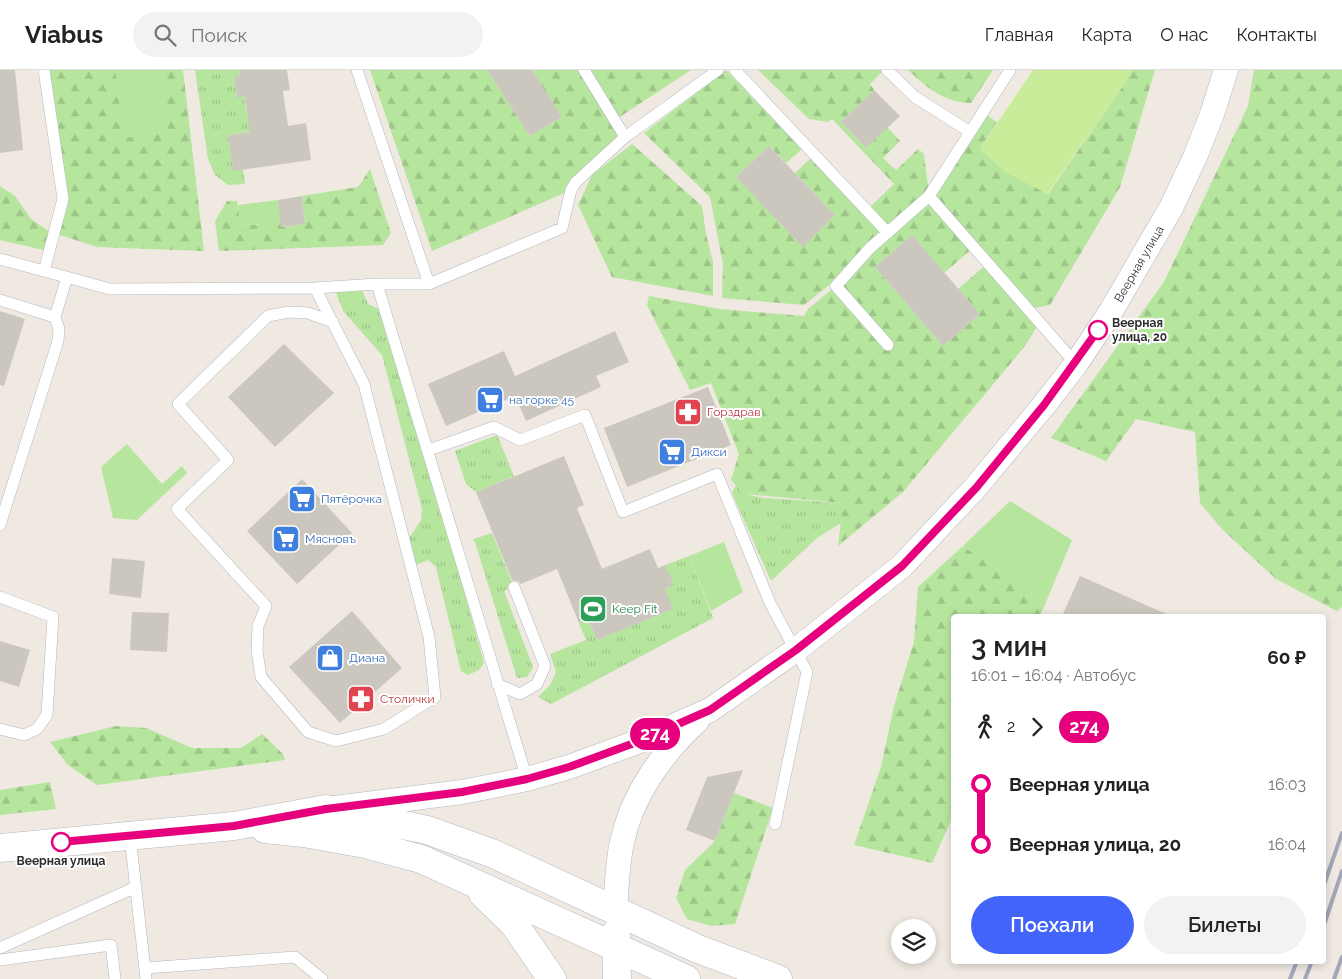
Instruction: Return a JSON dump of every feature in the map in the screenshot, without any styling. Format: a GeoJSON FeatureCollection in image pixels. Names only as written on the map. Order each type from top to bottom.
{"type":"FeatureCollection","features":[{"type":"Feature","properties":{"kind":"street","name":"Веерная улица"},"geometry":{"type":"LineString","coordinates":[[0,848],[234,826],[326,809],[462,792],[527,779],[569,767],[637,742],[710,710],[796,650],[902,566],[976,488],[1076,364],[1111,311],[1171,208],[1212,114],[1226,70]]}},
{"type":"Feature","properties":{"kind":"street"},"geometry":{"type":"LineString","coordinates":[[617,979],[615,911],[622,844],[630,812],[651,773],[680,737],[710,710]]}},
{"type":"Feature","properties":{"kind":"street"},"geometry":{"type":"LineString","coordinates":[[326,809],[427,830],[494,854],[698,949],[778,979]]}},
{"type":"Feature","properties":{"kind":"street"},"geometry":{"type":"LineString","coordinates":[[234,826],[304,833],[365,844],[421,859],[686,979]]}},
{"type":"Feature","properties":{"kind":"street"},"geometry":{"type":"LineString","coordinates":[[470,880],[514,924],[552,979]]}},
{"type":"Feature","properties":{"kind":"lane"},"geometry":{"type":"LineString","coordinates":[[44,70],[63,199],[44,271]]}},
{"type":"Feature","properties":{"kind":"lane"},"geometry":{"type":"LineString","coordinates":[[357,70],[429,284]]}},
{"type":"Feature","properties":{"kind":"lane"},"geometry":{"type":"LineString","coordinates":[[584,70],[625,137]]}},
{"type":"Feature","properties":{"kind":"lane"},"geometry":{"type":"LineString","coordinates":[[0,259],[110,289],[315,288],[377,284],[429,284],[562,228],[571,190],[576,182],[625,137],[718,70]]}},
{"type":"Feature","properties":{"kind":"lane"},"geometry":{"type":"LineString","coordinates":[[735,70],[888,233]]}},
{"type":"Feature","properties":{"kind":"lane"},"geometry":{"type":"LineString","coordinates":[[887,70],[915,97],[970,132]]}},
{"type":"Feature","properties":{"kind":"lane"},"geometry":{"type":"LineString","coordinates":[[888,345],[836,286],[870,248],[929,196],[1010,70]]}},
{"type":"Feature","properties":{"kind":"lane"},"geometry":{"type":"LineString","coordinates":[[929,196],[1076,364]]}},
{"type":"Feature","properties":{"kind":"lane"},"geometry":{"type":"LineString","coordinates":[[0,525],[58,341],[59,330],[55,317],[67,277]]}},
{"type":"Feature","properties":{"kind":"lane"},"geometry":{"type":"LineString","coordinates":[[377,284],[429,450],[497,684],[527,779]]}},
{"type":"Feature","properties":{"kind":"lane"},"geometry":{"type":"LineString","coordinates":[[315,288],[333,322],[364,384],[429,637],[435,696],[384,729],[336,741],[308,732],[261,676],[257,651],[258,626],[266,606],[177,509],[228,460],[178,404],[268,316],[289,312],[308,313],[333,322]]}},
{"type":"Feature","properties":{"kind":"lane"},"geometry":{"type":"LineString","coordinates":[[0,300],[55,317]]}},
{"type":"Feature","properties":{"kind":"lane"},"geometry":{"type":"LineString","coordinates":[[429,450],[494,427],[520,440],[585,414],[623,512],[717,474],[770,603],[807,672],[775,824]]}},
{"type":"Feature","properties":{"kind":"lane"},"geometry":{"type":"LineString","coordinates":[[497,684],[520,694],[537,684],[545,666],[514,587]]}},
{"type":"Feature","properties":{"kind":"lane"},"geometry":{"type":"LineString","coordinates":[[0,598],[53,617],[47,715],[37,729],[24,735],[0,729]]}},
{"type":"Feature","properties":{"kind":"lane"},"geometry":{"type":"LineString","coordinates":[[130,836],[146,974],[295,957],[322,979]]}},
{"type":"Feature","properties":{"kind":"lane"},"geometry":{"type":"LineString","coordinates":[[0,948],[136,887]]}},
{"type":"Feature","properties":{"kind":"lane"},"geometry":{"type":"LineString","coordinates":[[0,960],[111,945],[115,979]]}},
{"type":"Feature","properties":{"kind":"green space"},"geometry":{"type":"Polygon","coordinates":[[[49,70],[183,70],[204,251],[97,247],[57,234],[68,200],[49,70]]]}},
{"type":"Feature","properties":{"kind":"green space"},"geometry":{"type":"Polygon","coordinates":[[[115,70],[159,70],[167,133],[124,138],[115,70]]]}},
{"type":"Feature","properties":{"kind":"green space"},"geometry":{"type":"Polygon","coordinates":[[[195,70],[239,70],[240,75],[234,77],[237,97],[245,96],[247,114],[256,131],[228,135],[233,171],[243,169],[245,184],[228,185],[215,175],[208,159],[195,70]]]}},
{"type":"Feature","properties":{"kind":"green space"},"geometry":{"type":"Polygon","coordinates":[[[370,70],[487,70],[530,136],[562,117],[532,71],[534,70],[691,70],[615,120],[625,137],[571,190],[432,251],[370,70]]]}},
{"type":"Feature","properties":{"kind":"green space"},"geometry":{"type":"Polygon","coordinates":[[[726,70],[802,149],[786,163],[769,146],[736,177],[803,246],[835,215],[795,173],[811,158],[882,232],[833,282],[804,305],[722,298],[723,264],[710,197],[644,133],[726,70]]]}},
{"type":"Feature","properties":{"kind":"green space"},"geometry":{"type":"Polygon","coordinates":[[[758,70],[884,70],[870,84],[874,90],[841,122],[866,148],[887,127],[900,141],[883,158],[896,170],[918,149],[924,154],[929,194],[982,112],[997,122],[980,149],[1006,172],[1048,194],[1125,83],[1131,70],[1155,70],[1120,187],[1050,305],[1029,309],[1040,322],[1025,346],[903,492],[838,546],[843,503],[745,494],[731,480],[739,454],[711,383],[690,390],[647,305],[649,296],[720,309],[804,316],[808,309],[836,286],[887,233],[867,210],[894,184],[832,119],[828,122],[809,119],[758,70]],[[912,235],[875,267],[943,346],[980,314],[958,289],[988,263],[974,247],[944,273],[912,235]]]}},
{"type":"Feature","properties":{"kind":"green space"},"geometry":{"type":"Polygon","coordinates":[[[908,70],[993,70],[971,103],[953,100],[936,93],[908,70]]]}},
{"type":"Feature","properties":{"kind":"green space"},"geometry":{"type":"Polygon","coordinates":[[[1033,70],[1131,70],[1125,83],[1047,194],[1006,172],[980,149],[1033,70]]]}},
{"type":"Feature","properties":{"kind":"green space"},"geometry":{"type":"Polygon","coordinates":[[[1254,70],[1342,70],[1342,607],[1337,611],[1276,579],[1223,530],[1200,503],[1195,432],[1136,419],[1106,461],[1051,438],[1164,282],[1248,106],[1254,70]]]}},
{"type":"Feature","properties":{"kind":"green space"},"geometry":{"type":"Polygon","coordinates":[[[632,144],[702,206],[713,262],[713,296],[612,277],[578,205],[592,175],[632,144]]]}},
{"type":"Feature","properties":{"kind":"green space"},"geometry":{"type":"Polygon","coordinates":[[[370,169],[391,233],[383,245],[219,251],[215,221],[227,201],[237,201],[241,226],[281,222],[282,227],[305,224],[302,196],[358,187],[370,169]]]}},
{"type":"Feature","properties":{"kind":"green space"},"geometry":{"type":"Polygon","coordinates":[[[0,186],[15,196],[31,219],[53,234],[48,251],[0,240],[0,186]]]}},
{"type":"Feature","properties":{"kind":"green space"},"geometry":{"type":"Polygon","coordinates":[[[278,200],[281,222],[241,226],[238,205],[278,200]]]}},
{"type":"Feature","properties":{"kind":"green space"},"geometry":{"type":"Polygon","coordinates":[[[360,285],[368,304],[388,313],[484,663],[479,670],[468,675],[461,671],[436,567],[428,560],[416,565],[409,538],[421,520],[422,509],[382,355],[343,311],[334,287],[360,285]]]}},
{"type":"Feature","properties":{"kind":"green space"},"geometry":{"type":"Polygon","coordinates":[[[497,435],[514,476],[476,492],[466,484],[455,451],[497,435]]]}},
{"type":"Feature","properties":{"kind":"green space"},"geometry":{"type":"Polygon","coordinates":[[[127,444],[162,484],[182,466],[187,473],[137,520],[113,518],[101,467],[127,444]]]}},
{"type":"Feature","properties":{"kind":"green space"},"geometry":{"type":"Polygon","coordinates":[[[736,485],[745,494],[764,498],[843,503],[841,523],[817,538],[771,581],[732,493],[736,485]]]}},
{"type":"Feature","properties":{"kind":"green space"},"geometry":{"type":"Polygon","coordinates":[[[1010,501],[1072,540],[1046,602],[963,546],[1010,501]]]}},
{"type":"Feature","properties":{"kind":"green space"},"geometry":{"type":"Polygon","coordinates":[[[492,533],[514,587],[504,591],[533,667],[527,677],[517,678],[474,539],[492,533]]]}},
{"type":"Feature","properties":{"kind":"green space"},"geometry":{"type":"Polygon","coordinates":[[[724,542],[743,592],[711,611],[689,556],[724,542]]]}},
{"type":"Feature","properties":{"kind":"green space"},"geometry":{"type":"Polygon","coordinates":[[[963,546],[1046,602],[1041,614],[951,614],[951,821],[932,863],[854,845],[881,767],[894,706],[914,642],[918,587],[963,546]]]}},
{"type":"Feature","properties":{"kind":"green space"},"geometry":{"type":"Polygon","coordinates":[[[689,556],[713,618],[551,704],[538,697],[550,685],[556,672],[550,654],[586,640],[579,623],[588,619],[597,640],[672,609],[665,589],[673,585],[665,565],[689,556]]]}},
{"type":"Feature","properties":{"kind":"green space"},"geometry":{"type":"Polygon","coordinates":[[[116,726],[146,728],[192,748],[241,748],[262,734],[283,754],[285,760],[97,785],[68,765],[50,742],[116,726]]]}},
{"type":"Feature","properties":{"kind":"green space"},"geometry":{"type":"Polygon","coordinates":[[[50,782],[56,809],[0,815],[0,790],[50,782]]]}},
{"type":"Feature","properties":{"kind":"green space"},"geometry":{"type":"Polygon","coordinates":[[[734,793],[773,808],[735,924],[712,926],[687,919],[676,898],[685,870],[715,841],[734,793]]]}},
{"type":"Feature","properties":{"kind":"building"},"geometry":{"type":"Polygon","coordinates":[[[0,70],[15,70],[23,150],[0,153],[0,70]]]}},
{"type":"Feature","properties":{"kind":"building"},"geometry":{"type":"Polygon","coordinates":[[[239,70],[287,70],[290,90],[283,91],[288,126],[306,123],[311,160],[233,171],[228,135],[250,132],[245,96],[237,98],[234,76],[240,75],[239,70]]]}},
{"type":"Feature","properties":{"kind":"building"},"geometry":{"type":"Polygon","coordinates":[[[487,70],[532,70],[562,117],[530,136],[487,70]]]}},
{"type":"Feature","properties":{"kind":"building"},"geometry":{"type":"Polygon","coordinates":[[[874,90],[900,116],[866,148],[841,122],[874,90]]]}},
{"type":"Feature","properties":{"kind":"building"},"geometry":{"type":"Polygon","coordinates":[[[769,146],[835,215],[803,247],[736,177],[769,146]]]}},
{"type":"Feature","properties":{"kind":"building"},"geometry":{"type":"Polygon","coordinates":[[[302,196],[305,224],[281,227],[278,200],[302,196]]]}},
{"type":"Feature","properties":{"kind":"building"},"geometry":{"type":"Polygon","coordinates":[[[912,235],[980,314],[943,346],[875,267],[912,235]]]}},
{"type":"Feature","properties":{"kind":"building"},"geometry":{"type":"Polygon","coordinates":[[[0,311],[25,319],[4,386],[0,385],[0,311]]]}},
{"type":"Feature","properties":{"kind":"building"},"geometry":{"type":"Polygon","coordinates":[[[615,331],[629,362],[596,376],[601,387],[526,421],[515,396],[446,426],[428,384],[504,351],[515,376],[615,331]]]}},
{"type":"Feature","properties":{"kind":"building"},"geometry":{"type":"Polygon","coordinates":[[[284,344],[334,393],[275,447],[228,397],[284,344]]]}},
{"type":"Feature","properties":{"kind":"building"},"geometry":{"type":"Polygon","coordinates":[[[708,387],[731,445],[627,487],[604,428],[708,387]]]}},
{"type":"Feature","properties":{"kind":"building"},"geometry":{"type":"Polygon","coordinates":[[[564,456],[584,505],[577,508],[602,569],[650,549],[658,568],[665,565],[674,585],[665,589],[673,609],[597,640],[588,619],[579,623],[557,569],[521,584],[518,581],[512,580],[476,492],[564,456]]]}},
{"type":"Feature","properties":{"kind":"building"},"geometry":{"type":"Polygon","coordinates":[[[302,479],[352,533],[297,584],[247,531],[302,479]]]}},
{"type":"Feature","properties":{"kind":"building"},"geometry":{"type":"Polygon","coordinates":[[[112,558],[145,561],[141,598],[109,594],[112,558]]]}},
{"type":"Feature","properties":{"kind":"building"},"geometry":{"type":"Polygon","coordinates":[[[1080,576],[1166,614],[1063,614],[1080,576]]]}},
{"type":"Feature","properties":{"kind":"building"},"geometry":{"type":"Polygon","coordinates":[[[352,611],[402,668],[340,723],[289,667],[352,611]]]}},
{"type":"Feature","properties":{"kind":"building"},"geometry":{"type":"Polygon","coordinates":[[[132,612],[169,613],[167,652],[130,650],[132,612]]]}},
{"type":"Feature","properties":{"kind":"building"},"geometry":{"type":"Polygon","coordinates":[[[0,641],[30,650],[19,687],[0,681],[0,641]]]}},
{"type":"Feature","properties":{"kind":"building"},"geometry":{"type":"Polygon","coordinates":[[[743,770],[715,841],[686,830],[707,777],[743,770]]]}},
{"type":"Feature","properties":{"kind":"railway"},"geometry":{"type":"LineString","coordinates":[[1326,879],[1342,833]]}},
{"type":"Feature","properties":{"kind":"railway"},"geometry":{"type":"LineString","coordinates":[[1326,919],[1342,871]]}},
{"type":"Feature","properties":{"kind":"railway"},"geometry":{"type":"LineString","coordinates":[[1334,979],[1342,957]]}},
{"type":"Feature","properties":{"kind":"railway"},"geometry":{"type":"LineString","coordinates":[[1290,979],[1296,964]]}},
{"type":"Feature","properties":{"kind":"railway"},"geometry":{"type":"LineString","coordinates":[[1305,979],[1311,964]]}},
{"type":"Feature","properties":{"kind":"bus line","name":"274"},"geometry":{"type":"LineString","coordinates":[[61,842],[234,826],[326,809],[462,792],[527,779],[569,767],[637,742],[710,710],[796,650],[902,566],[976,488],[1076,364],[1098,330]]}},
{"type":"Feature","properties":{"kind":"place","name":"Веерная улица, 20"},"geometry":{"type":"Point","coordinates":[1098,330]}},
{"type":"Feature","properties":{"kind":"place","name":"на горке 45"},"geometry":{"type":"Point","coordinates":[490,400]}},
{"type":"Feature","properties":{"kind":"place","name":"Горздрав"},"geometry":{"type":"Point","coordinates":[688,412]}},
{"type":"Feature","properties":{"kind":"place","name":"Дикси"},"geometry":{"type":"Point","coordinates":[672,452]}},
{"type":"Feature","properties":{"kind":"place","name":"Пятёрочка"},"geometry":{"type":"Point","coordinates":[302,499]}},
{"type":"Feature","properties":{"kind":"place","name":"Мясновъ"},"geometry":{"type":"Point","coordinates":[286,539]}},
{"type":"Feature","properties":{"kind":"place","name":"Keep Fit"},"geometry":{"type":"Point","coordinates":[593,609]}},
{"type":"Feature","properties":{"kind":"place","name":"Диана"},"geometry":{"type":"Point","coordinates":[330,658]}},
{"type":"Feature","properties":{"kind":"place","name":"Столички"},"geometry":{"type":"Point","coordinates":[361,699]}},
{"type":"Feature","properties":{"kind":"place","name":"Веерная улица"},"geometry":{"type":"Point","coordinates":[61,842]}}]}
